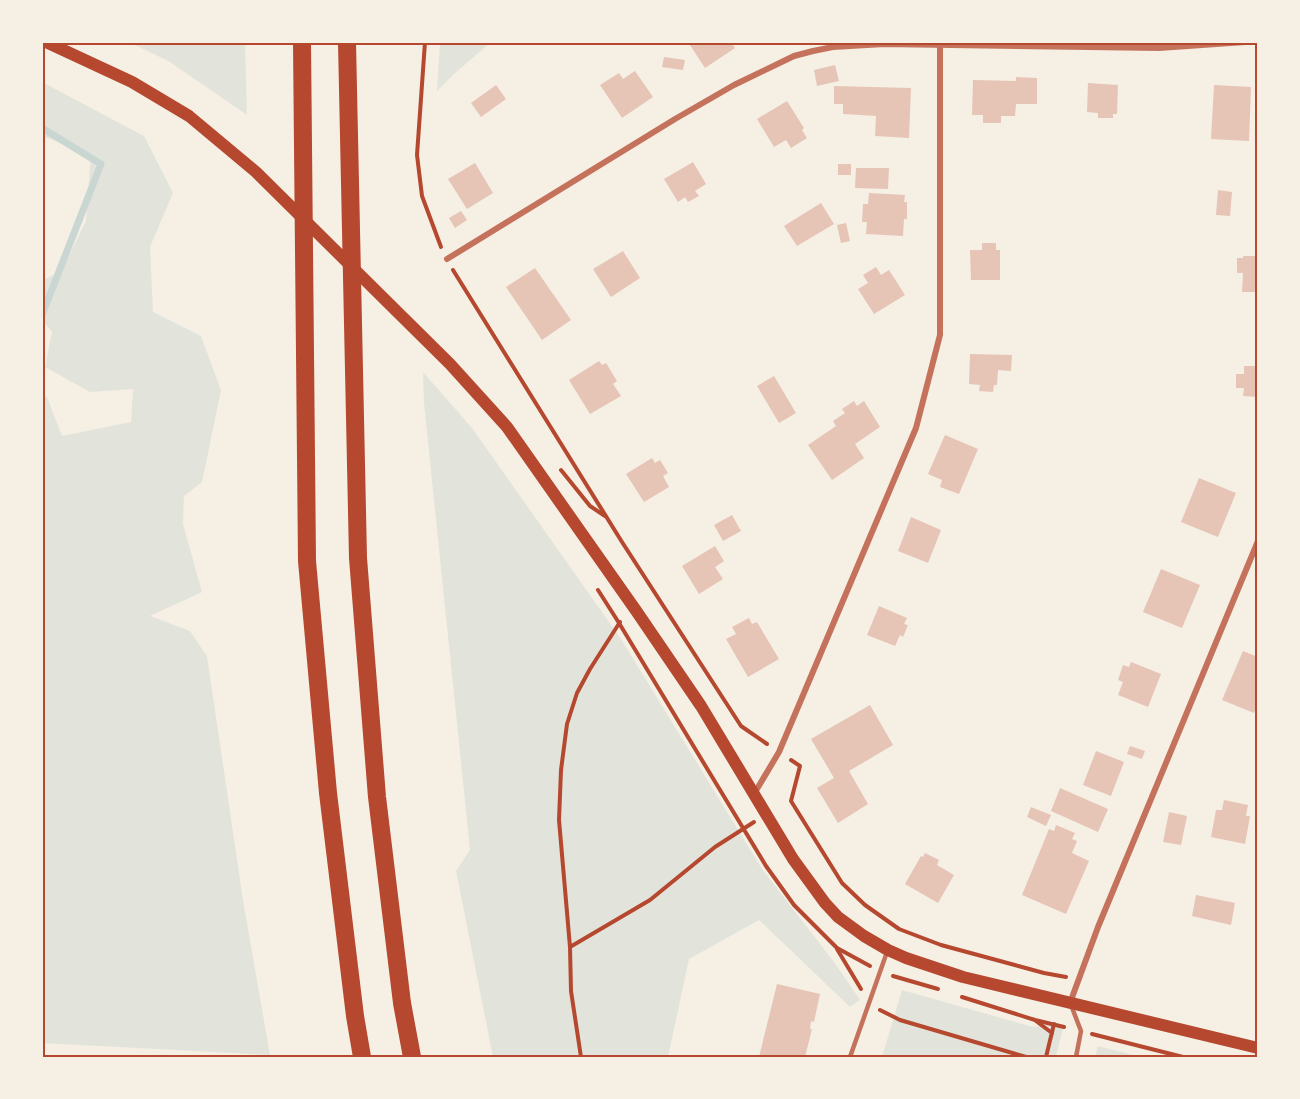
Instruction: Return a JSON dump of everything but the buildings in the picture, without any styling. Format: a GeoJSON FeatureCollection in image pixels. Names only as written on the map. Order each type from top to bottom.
{"type":"FeatureCollection","features":[{"type":"Feature","properties":{"kind":"highway"},"geometry":{"type":"LineString","coordinates":[[302,42],[307,561],[328,793],[362,1057]]}},
{"type":"Feature","properties":{"kind":"highway"},"geometry":{"type":"LineString","coordinates":[[347,42],[358,558],[377,796],[402,1003],[412,1057]]}},
{"type":"Feature","properties":{"kind":"main road"},"geometry":{"type":"LineString","coordinates":[[46,42],[132,82],[189,116],[256,172],[450,364],[507,427],[682,678],[793,859],[838,917],[888,950],[963,976],[1258,1048]]}},
{"type":"Feature","properties":{"kind":"street"},"geometry":{"type":"LineString","coordinates":[[447,259],[675,119],[734,85],[794,56],[833,46],[940,44],[1159,48],[1245,42]]}},
{"type":"Feature","properties":{"kind":"street"},"geometry":{"type":"LineString","coordinates":[[754,794],[779,752],[916,428],[938,346],[940,335],[940,44]]}},
{"type":"Feature","properties":{"kind":"street"},"geometry":{"type":"LineString","coordinates":[[1070,1002],[1077,980],[1258,541]]}},
{"type":"Feature","properties":{"kind":"lane"},"geometry":{"type":"LineString","coordinates":[[850,1057],[888,950]]}},
{"type":"Feature","properties":{"kind":"lane"},"geometry":{"type":"LineString","coordinates":[[1070,1002],[1081,1031],[1076,1057]]}},
{"type":"Feature","properties":{"kind":"path"},"geometry":{"type":"LineString","coordinates":[[425,42],[417,156],[422,196],[447,259],[741,726],[800,766],[791,801],[842,883],[865,905],[899,929],[941,945],[1077,980]]}},
{"type":"Feature","properties":{"kind":"path"},"geometry":{"type":"LineString","coordinates":[[593,583],[620,623],[766,866],[794,905],[837,948],[851,974],[870,1001],[881,1011],[900,1020],[1026,1057]]}},
{"type":"Feature","properties":{"kind":"path"},"geometry":{"type":"LineString","coordinates":[[581,1057],[571,991],[570,947],[559,820],[561,770],[567,724],[577,693],[620,623]]}},
{"type":"Feature","properties":{"kind":"path"},"geometry":{"type":"LineString","coordinates":[[570,947],[650,900],[715,847],[744,828]]}},
{"type":"Feature","properties":{"kind":"path"},"geometry":{"type":"LineString","coordinates":[[837,948],[880,971],[946,992]]}},
{"type":"Feature","properties":{"kind":"path"},"geometry":{"type":"LineString","coordinates":[[957,996],[1035,1020],[1183,1057]]}},
{"type":"Feature","properties":{"kind":"path"},"geometry":{"type":"LineString","coordinates":[[1035,1020],[1052,1033]]}},
{"type":"Feature","properties":{"kind":"path"},"geometry":{"type":"LineString","coordinates":[[1046,1057],[1054,1024]]}},
{"type":"Feature","properties":{"kind":"shaded area"},"geometry":{"type":"Polygon","coordinates":[[[129,42],[245,42],[247,115],[170,62],[129,42]]]}},
{"type":"Feature","properties":{"kind":"shaded area"},"geometry":{"type":"Polygon","coordinates":[[[440,42],[491,42],[437,91],[440,42]]]}},
{"type":"Feature","properties":{"kind":"shaded area"},"geometry":{"type":"Polygon","coordinates":[[[42,82],[144,136],[173,193],[150,247],[153,312],[201,336],[221,390],[202,482],[184,496],[183,524],[202,592],[150,616],[190,631],[207,656],[243,900],[270,1055],[42,1043],[42,395],[47,397],[62,436],[131,422],[133,389],[90,392],[45,367],[52,332],[42,320],[42,281],[62,270],[86,221],[91,154],[42,136],[42,82]]]}},
{"type":"Feature","properties":{"kind":"shaded area"},"geometry":{"type":"Polygon","coordinates":[[[423,372],[472,428],[621,639],[762,869],[834,962],[860,1000],[850,1007],[759,920],[689,959],[668,1057],[493,1057],[456,871],[470,850],[424,403],[423,372]]]}},
{"type":"Feature","properties":{"kind":"shaded area"},"geometry":{"type":"Polygon","coordinates":[[[902,990],[1033,1027],[1054,1024],[1063,1028],[1056,1057],[882,1057],[902,990]]]}},
{"type":"Feature","properties":{"kind":"shaded area"},"geometry":{"type":"Polygon","coordinates":[[[1098,1046],[1142,1057],[1095,1057],[1098,1046]]]}},
{"type":"Feature","properties":{"kind":"waterway"},"geometry":{"type":"LineString","coordinates":[[42,128],[101,164],[42,315]]}}]}
